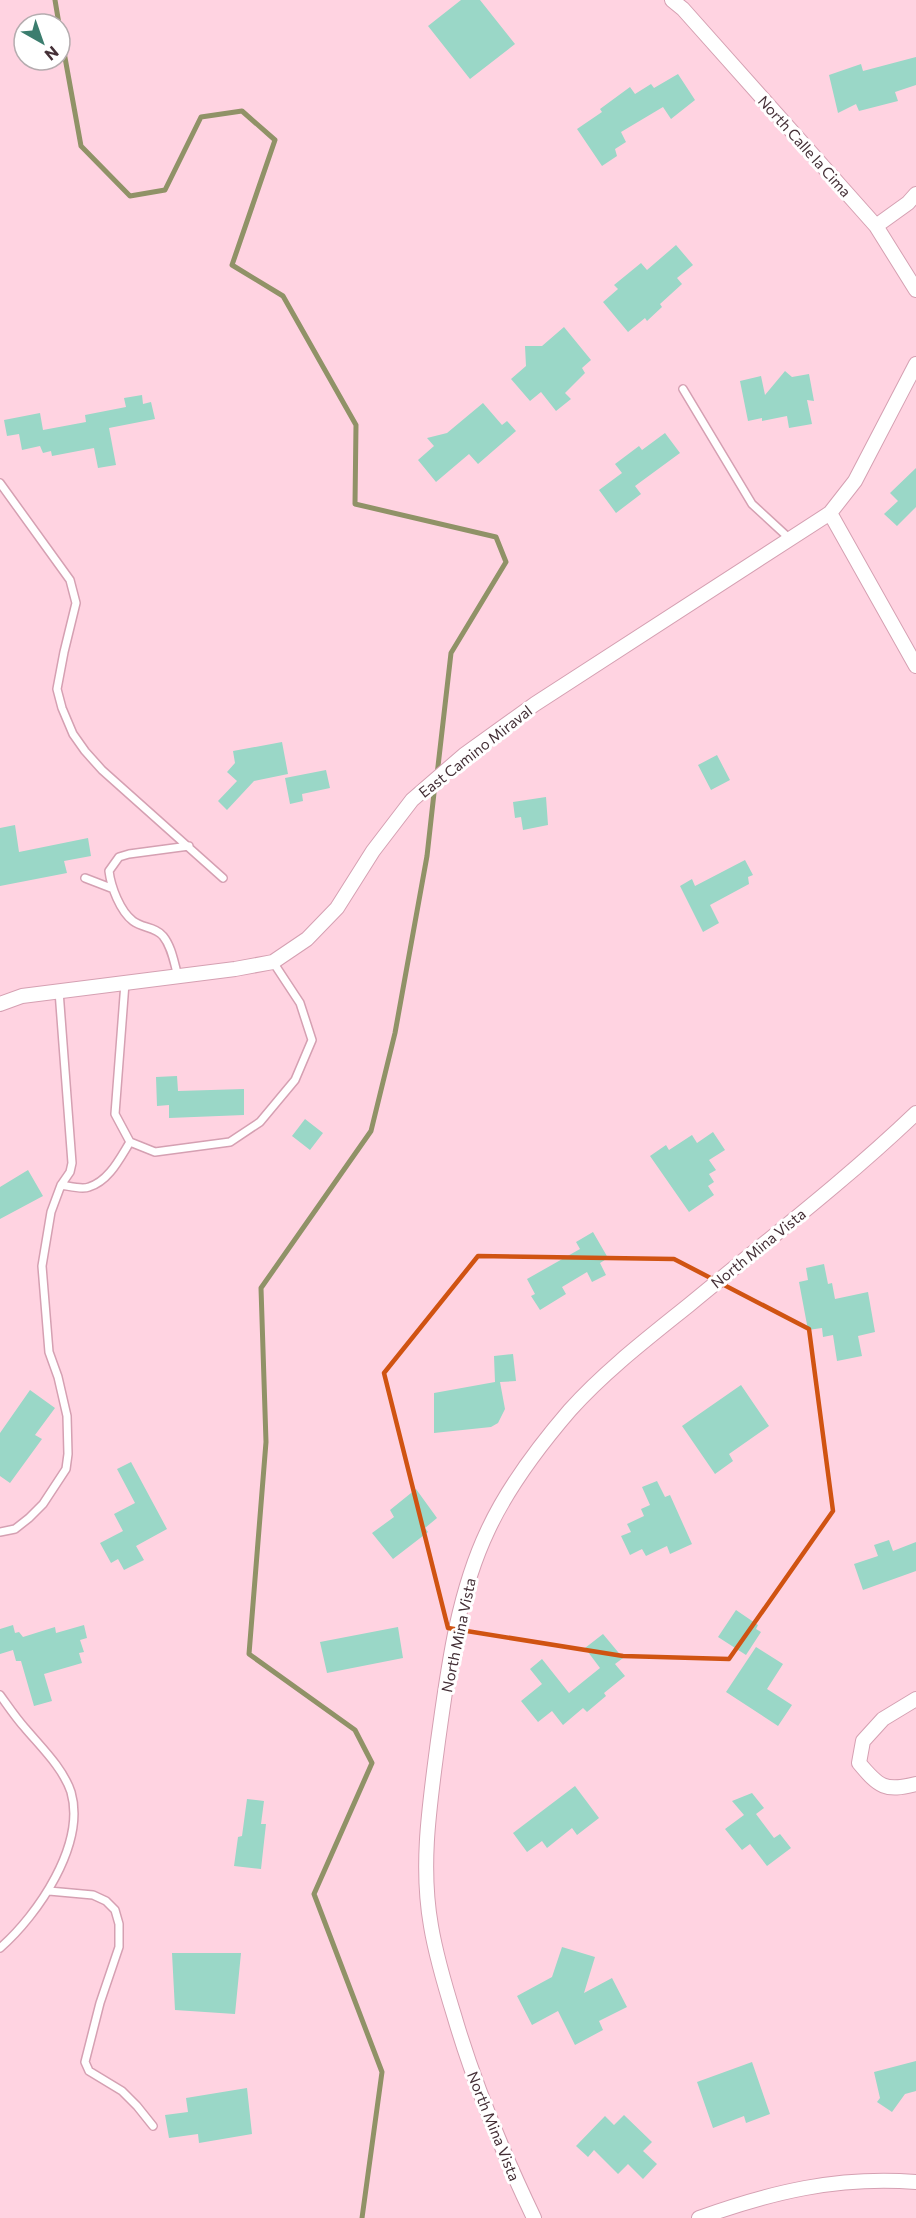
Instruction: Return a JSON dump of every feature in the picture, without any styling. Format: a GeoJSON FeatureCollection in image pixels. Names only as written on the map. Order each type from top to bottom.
{"type":"FeatureCollection","features":[{"type":"Feature","properties":{"kind":"street","name":"North Calle la Cima"},"geometry":{"type":"LineString","coordinates":[[678,3],[876,226],[916,290]]}},
{"type":"Feature","properties":{"kind":"street"},"geometry":{"type":"LineString","coordinates":[[876,226],[908,203],[916,194]]}},
{"type":"Feature","properties":{"kind":"street"},"geometry":{"type":"LineString","coordinates":[[916,364],[855,481],[830,513],[916,666]]}},
{"type":"Feature","properties":{"kind":"street","name":"East Camino Miraval"},"geometry":{"type":"LineString","coordinates":[[0,1004],[22,996],[239,969],[273,962],[307,939],[337,908],[373,851],[412,800],[464,755],[535,704],[830,513]]}},
{"type":"Feature","properties":{"kind":"street","name":"North Mina Vista"},"geometry":{"type":"LineString","coordinates":[[534,2218],[500,2147],[471,2074],[439,1967],[426,1894],[425,1852],[442,1712],[459,1616],[470,1574],[502,1501],[570,1410],[636,1349],[852,1171],[916,1113]]}},
{"type":"Feature","properties":{"kind":"street"},"geometry":{"type":"LineString","coordinates":[[916,1699],[883,1719],[863,1741],[860,1763],[876,1783],[896,1789],[916,1784]]}},
{"type":"Feature","properties":{"kind":"street"},"geometry":{"type":"LineString","coordinates":[[699,2218],[756,2198],[806,2187],[858,2181],[916,2182]]}},
{"type":"Feature","properties":{"kind":"lane"},"geometry":{"type":"LineString","coordinates":[[683,389],[752,504],[790,539]]}},
{"type":"Feature","properties":{"kind":"lane"},"geometry":{"type":"LineString","coordinates":[[0,483],[70,580],[76,603],[57,689],[73,734],[102,770],[223,878]]}},
{"type":"Feature","properties":{"kind":"lane"},"geometry":{"type":"LineString","coordinates":[[178,976],[165,938],[159,931],[133,921],[111,888],[109,871],[119,857],[189,846]]}},
{"type":"Feature","properties":{"kind":"lane"},"geometry":{"type":"LineString","coordinates":[[85,878],[111,888]]}},
{"type":"Feature","properties":{"kind":"lane"},"geometry":{"type":"LineString","coordinates":[[125,983],[115,1114],[130,1142],[155,1152],[230,1142],[260,1122],[295,1080],[312,1040],[300,1004],[273,962]]}},
{"type":"Feature","properties":{"kind":"lane"},"geometry":{"type":"LineString","coordinates":[[0,1532],[15,1529],[43,1504],[66,1468],[68,1454],[67,1416],[58,1377],[49,1352],[42,1266],[49,1221],[61,1185],[70,1172],[72,1164],[59,991]]}},
{"type":"Feature","properties":{"kind":"lane"},"geometry":{"type":"LineString","coordinates":[[61,1185],[88,1188],[106,1177],[130,1142]]}},
{"type":"Feature","properties":{"kind":"lane"},"geometry":{"type":"LineString","coordinates":[[0,1695],[59,1770],[70,1791],[74,1817],[68,1846],[49,1891],[27,1922],[0,1948]]}},
{"type":"Feature","properties":{"kind":"lane"},"geometry":{"type":"LineString","coordinates":[[49,1891],[93,1895],[105,1901],[115,1910],[120,1924],[119,1947],[100,2003],[85,2062],[89,2072],[122,2091],[153,2126]]}},
{"type":"Feature","properties":{"kind":"highlighted area"},"geometry":{"type":"Polygon","coordinates":[[[478,1256],[674,1259],[809,1329],[833,1511],[729,1659],[623,1656],[448,1628],[384,1373],[478,1256]]]}},
{"type":"Feature","properties":{"kind":"building"},"geometry":{"type":"Polygon","coordinates":[[[461,0],[480,0],[515,44],[470,79],[428,26],[461,0]]]}},
{"type":"Feature","properties":{"kind":"building"},"geometry":{"type":"Polygon","coordinates":[[[916,57],[916,85],[895,92],[898,101],[859,111],[856,104],[838,113],[829,75],[861,64],[863,71],[916,57]]]}},
{"type":"Feature","properties":{"kind":"building"},"geometry":{"type":"Polygon","coordinates":[[[678,74],[695,100],[671,119],[663,107],[621,132],[626,142],[615,149],[617,156],[602,166],[577,129],[602,112],[600,109],[630,87],[635,94],[651,84],[654,88],[678,74]]]}},
{"type":"Feature","properties":{"kind":"building"},"geometry":{"type":"Polygon","coordinates":[[[676,245],[693,265],[677,278],[682,284],[660,304],[662,307],[647,321],[645,318],[628,332],[603,302],[618,289],[614,285],[641,263],[647,270],[676,245]]]}},
{"type":"Feature","properties":{"kind":"building"},"geometry":{"type":"Polygon","coordinates":[[[564,327],[591,360],[582,368],[585,373],[565,393],[571,399],[556,411],[541,392],[530,401],[511,379],[526,366],[525,346],[542,346],[564,327]]]}},
{"type":"Feature","properties":{"kind":"building"},"geometry":{"type":"Polygon","coordinates":[[[785,371],[792,377],[809,374],[814,401],[807,400],[812,424],[789,428],[787,416],[748,421],[740,381],[761,376],[765,395],[785,371]]]}},
{"type":"Feature","properties":{"kind":"building"},"geometry":{"type":"Polygon","coordinates":[[[142,395],[143,404],[151,402],[155,419],[109,428],[116,465],[98,468],[94,448],[52,456],[51,451],[43,453],[40,446],[22,450],[19,434],[7,436],[4,420],[40,413],[43,430],[86,422],[85,415],[126,407],[124,398],[142,395]]]}},
{"type":"Feature","properties":{"kind":"building"},"geometry":{"type":"Polygon","coordinates":[[[483,403],[502,425],[507,421],[516,431],[478,464],[469,454],[436,482],[418,460],[434,446],[427,438],[447,433],[483,403]]]}},
{"type":"Feature","properties":{"kind":"building"},"geometry":{"type":"Polygon","coordinates":[[[665,433],[680,453],[635,486],[641,494],[616,513],[599,490],[622,473],[615,464],[639,446],[642,450],[665,433]]]}},
{"type":"Feature","properties":{"kind":"building"},"geometry":{"type":"Polygon","coordinates":[[[916,468],[916,507],[897,526],[884,514],[898,501],[890,493],[916,468]]]}},
{"type":"Feature","properties":{"kind":"building"},"geometry":{"type":"Polygon","coordinates":[[[282,742],[288,774],[254,781],[227,810],[218,801],[237,781],[227,772],[235,763],[233,751],[282,742]]]}},
{"type":"Feature","properties":{"kind":"building"},"geometry":{"type":"Polygon","coordinates":[[[717,755],[730,780],[711,790],[698,765],[717,755]]]}},
{"type":"Feature","properties":{"kind":"building"},"geometry":{"type":"Polygon","coordinates":[[[326,770],[330,788],[302,794],[303,801],[290,804],[285,778],[326,770]]]}},
{"type":"Feature","properties":{"kind":"building"},"geometry":{"type":"Polygon","coordinates":[[[546,797],[548,825],[523,830],[521,817],[515,818],[513,802],[546,797]]]}},
{"type":"Feature","properties":{"kind":"building"},"geometry":{"type":"Polygon","coordinates":[[[15,825],[19,852],[88,838],[91,856],[64,861],[67,873],[0,886],[0,828],[15,825]]]}},
{"type":"Feature","properties":{"kind":"building"},"geometry":{"type":"Polygon","coordinates":[[[745,860],[753,875],[748,877],[749,884],[710,905],[719,923],[703,932],[680,886],[692,879],[695,886],[745,860]]]}},
{"type":"Feature","properties":{"kind":"building"},"geometry":{"type":"Polygon","coordinates":[[[177,1076],[178,1091],[244,1089],[244,1115],[169,1118],[169,1105],[157,1106],[156,1077],[177,1076]]]}},
{"type":"Feature","properties":{"kind":"building"},"geometry":{"type":"Polygon","coordinates":[[[305,1119],[323,1133],[310,1150],[292,1136],[305,1119]]]}},
{"type":"Feature","properties":{"kind":"building"},"geometry":{"type":"Polygon","coordinates":[[[713,1132],[725,1150],[709,1160],[716,1170],[709,1174],[714,1182],[708,1186],[714,1195],[689,1212],[650,1156],[666,1145],[669,1150],[692,1135],[697,1143],[713,1132]]]}},
{"type":"Feature","properties":{"kind":"building"},"geometry":{"type":"Polygon","coordinates":[[[28,1170],[43,1196],[0,1219],[0,1187],[28,1170]]]}},
{"type":"Feature","properties":{"kind":"building"},"geometry":{"type":"Polygon","coordinates":[[[593,1232],[608,1258],[600,1263],[606,1275],[592,1282],[587,1272],[562,1287],[566,1294],[540,1310],[531,1296],[535,1294],[527,1279],[580,1249],[576,1242],[593,1232]]]}},
{"type":"Feature","properties":{"kind":"building"},"geometry":{"type":"Polygon","coordinates":[[[824,1264],[828,1284],[832,1283],[835,1299],[868,1292],[875,1332],[858,1336],[862,1356],[837,1361],[833,1335],[823,1337],[822,1328],[808,1330],[799,1282],[808,1280],[806,1268],[824,1264]]]}},
{"type":"Feature","properties":{"kind":"building"},"geometry":{"type":"Polygon","coordinates":[[[513,1354],[516,1381],[500,1382],[505,1409],[498,1423],[491,1427],[434,1433],[434,1393],[495,1382],[494,1356],[513,1354]]]}},
{"type":"Feature","properties":{"kind":"building"},"geometry":{"type":"Polygon","coordinates":[[[741,1385],[769,1426],[729,1454],[733,1461],[715,1474],[682,1426],[741,1385]]]}},
{"type":"Feature","properties":{"kind":"building"},"geometry":{"type":"Polygon","coordinates":[[[30,1390],[55,1408],[35,1435],[42,1439],[10,1483],[0,1476],[0,1433],[30,1390]]]}},
{"type":"Feature","properties":{"kind":"building"},"geometry":{"type":"Polygon","coordinates":[[[131,1462],[167,1529],[136,1546],[144,1560],[124,1570],[118,1559],[111,1563],[100,1543],[123,1531],[114,1514],[135,1503],[117,1469],[131,1462]]]}},
{"type":"Feature","properties":{"kind":"building"},"geometry":{"type":"Polygon","coordinates":[[[657,1481],[665,1497],[670,1495],[692,1544],[670,1554],[667,1546],[646,1556],[642,1549],[630,1555],[621,1536],[631,1532],[627,1524],[644,1516],[641,1509],[650,1505],[642,1487],[657,1481]]]}},
{"type":"Feature","properties":{"kind":"building"},"geometry":{"type":"Polygon","coordinates":[[[416,1489],[437,1518],[425,1528],[428,1532],[393,1559],[372,1533],[394,1517],[390,1510],[416,1489]]]}},
{"type":"Feature","properties":{"kind":"building"},"geometry":{"type":"Polygon","coordinates":[[[889,1540],[893,1551],[916,1542],[916,1571],[863,1590],[854,1564],[878,1556],[874,1545],[889,1540]]]}},
{"type":"Feature","properties":{"kind":"building"},"geometry":{"type":"Polygon","coordinates":[[[736,1610],[758,1625],[756,1629],[761,1632],[746,1655],[718,1637],[736,1610]]]}},
{"type":"Feature","properties":{"kind":"building"},"geometry":{"type":"Polygon","coordinates":[[[13,1625],[15,1633],[19,1632],[23,1637],[55,1627],[56,1633],[84,1625],[87,1638],[80,1640],[84,1652],[79,1653],[82,1663],[44,1674],[52,1701],[34,1706],[21,1661],[16,1661],[13,1650],[0,1654],[0,1629],[13,1625]]]}},
{"type":"Feature","properties":{"kind":"building"},"geometry":{"type":"Polygon","coordinates":[[[398,1627],[403,1658],[327,1673],[320,1642],[398,1627]]]}},
{"type":"Feature","properties":{"kind":"building"},"geometry":{"type":"Polygon","coordinates":[[[603,1634],[623,1658],[615,1664],[625,1676],[604,1693],[606,1696],[587,1712],[583,1708],[563,1725],[552,1711],[538,1722],[521,1701],[542,1684],[530,1669],[542,1659],[569,1693],[600,1668],[585,1648],[603,1634]]]}},
{"type":"Feature","properties":{"kind":"building"},"geometry":{"type":"Polygon","coordinates":[[[756,1647],[783,1664],[767,1689],[792,1705],[778,1726],[726,1692],[756,1647]]]}},
{"type":"Feature","properties":{"kind":"building"},"geometry":{"type":"Polygon","coordinates":[[[575,1786],[599,1818],[577,1835],[572,1828],[547,1848],[542,1841],[527,1852],[513,1833],[575,1786]]]}},
{"type":"Feature","properties":{"kind":"building"},"geometry":{"type":"Polygon","coordinates":[[[752,1793],[764,1808],[756,1814],[774,1838],[780,1834],[791,1848],[767,1866],[750,1844],[742,1850],[725,1829],[744,1815],[732,1801],[752,1793]]]}},
{"type":"Feature","properties":{"kind":"building"},"geometry":{"type":"Polygon","coordinates":[[[247,1799],[264,1801],[261,1824],[266,1824],[261,1869],[234,1866],[238,1837],[242,1836],[247,1799]]]}},
{"type":"Feature","properties":{"kind":"building"},"geometry":{"type":"Polygon","coordinates":[[[562,1947],[595,1957],[584,1993],[612,1978],[627,2007],[599,2021],[603,2030],[575,2045],[558,2011],[532,2025],[517,1996],[552,1977],[562,1947]]]}},
{"type":"Feature","properties":{"kind":"building"},"geometry":{"type":"Polygon","coordinates":[[[172,1953],[241,1953],[235,2014],[175,2010],[172,1953]]]}},
{"type":"Feature","properties":{"kind":"building"},"geometry":{"type":"Polygon","coordinates":[[[916,2061],[916,2091],[905,2094],[892,2112],[877,2102],[880,2098],[874,2072],[916,2061]]]}},
{"type":"Feature","properties":{"kind":"building"},"geometry":{"type":"Polygon","coordinates":[[[752,2062],[770,2114],[746,2123],[744,2116],[713,2128],[697,2082],[752,2062]]]}},
{"type":"Feature","properties":{"kind":"building"},"geometry":{"type":"Polygon","coordinates":[[[247,2088],[252,2134],[199,2143],[198,2134],[169,2138],[165,2115],[188,2112],[186,2098],[247,2088]]]}},
{"type":"Feature","properties":{"kind":"building"},"geometry":{"type":"Polygon","coordinates":[[[624,2115],[652,2142],[643,2151],[657,2164],[643,2179],[628,2164],[618,2174],[594,2150],[588,2157],[576,2146],[605,2116],[614,2125],[624,2115]]]}},
{"type":"Feature","properties":{"kind":"waterway"},"geometry":{"type":"LineString","coordinates":[[55,0],[57,12]]}},
{"type":"Feature","properties":{"kind":"waterway"},"geometry":{"type":"LineString","coordinates":[[68,72],[81,146],[130,196],[165,190],[201,117],[242,111],[275,140],[232,265],[283,296],[356,425],[355,504],[496,537],[506,562],[451,653],[437,775]]}},
{"type":"Feature","properties":{"kind":"waterway"},"geometry":{"type":"LineString","coordinates":[[362,2218],[382,2072],[314,1894],[372,1763],[355,1730],[249,1654],[266,1442],[261,1288],[371,1131],[395,1033],[427,856],[435,784]]}}]}
